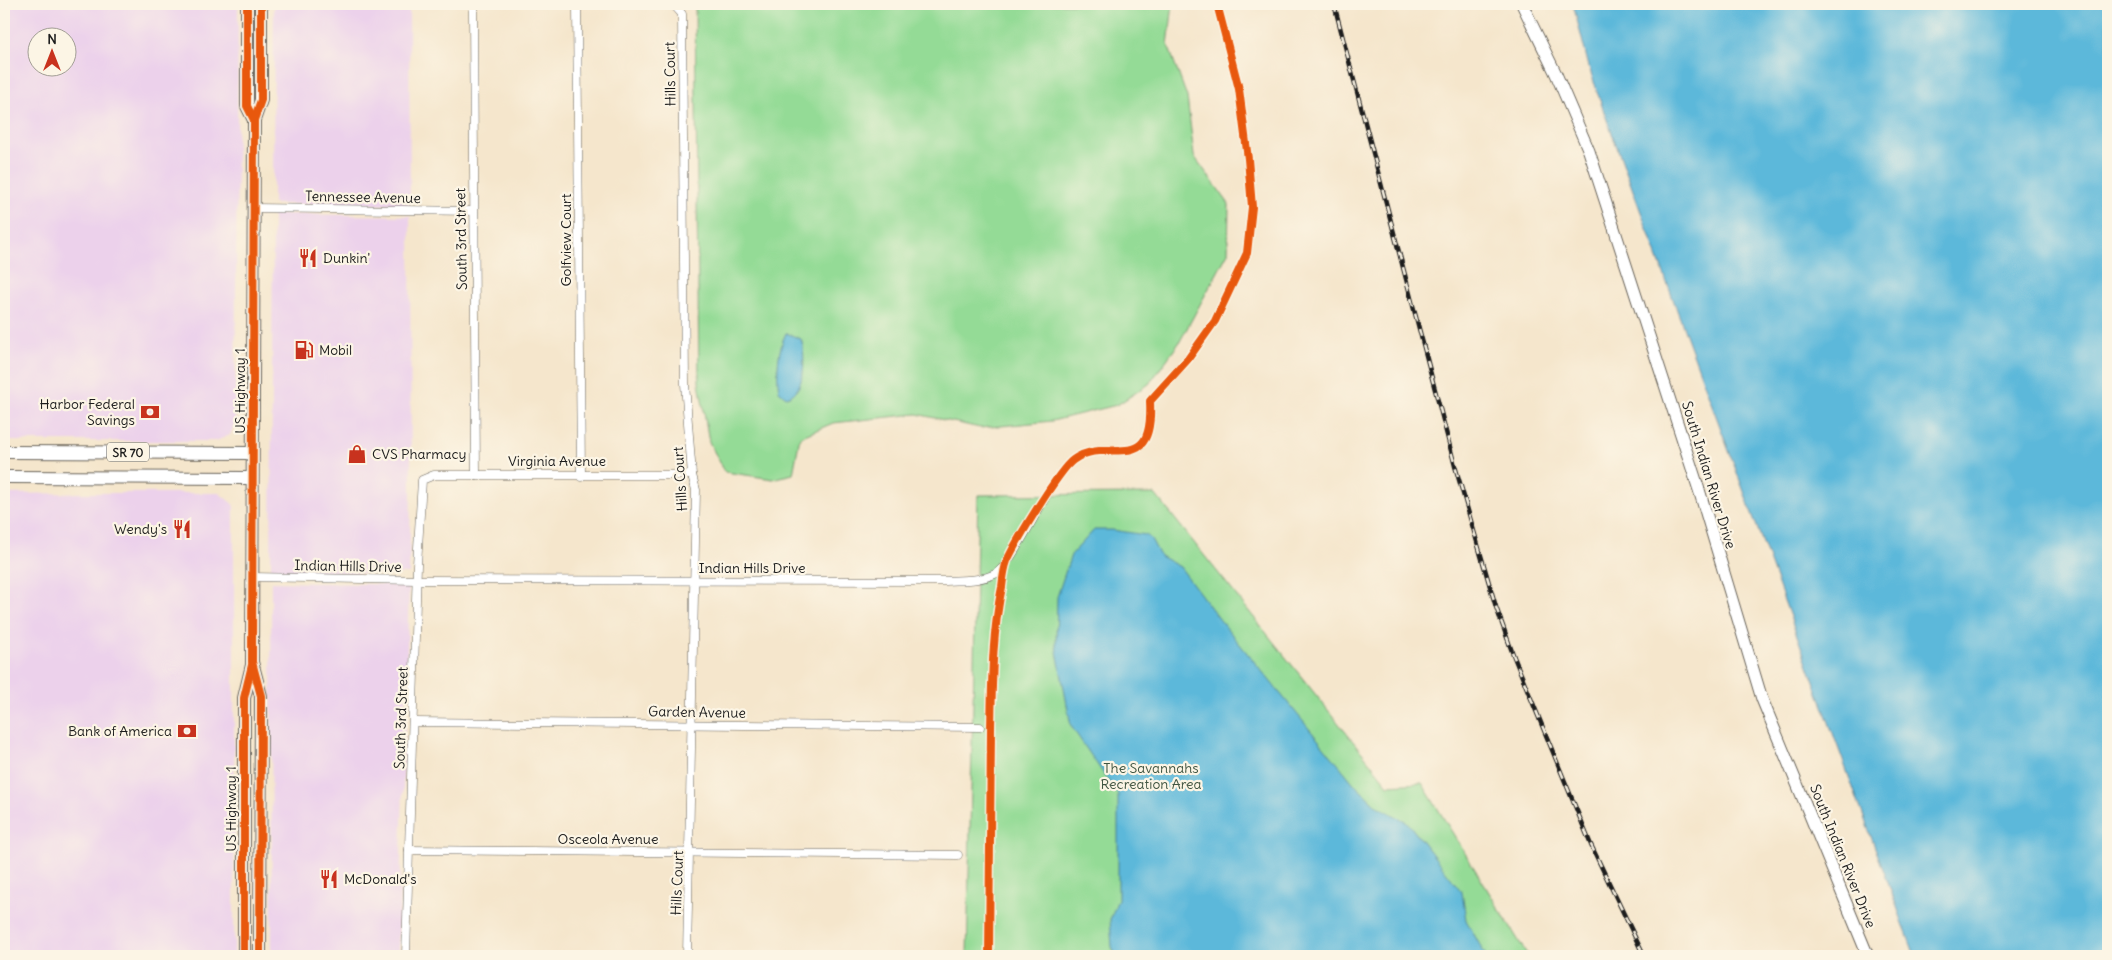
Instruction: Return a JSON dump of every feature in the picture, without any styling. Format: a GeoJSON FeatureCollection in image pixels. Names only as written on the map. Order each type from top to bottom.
{"type":"FeatureCollection","features":[{"type":"Feature","properties":{"kind":"main road","name":"US Highway 1"},"geometry":{"type":"LineString","coordinates":[[246,4],[248,106],[254,120]]}},
{"type":"Feature","properties":{"kind":"main road","name":"US Highway 1"},"geometry":{"type":"LineString","coordinates":[[244,956],[244,698],[252,662],[254,120],[261,100],[261,4]]}},
{"type":"Feature","properties":{"kind":"main road","name":"South Indian River Drive"},"geometry":{"type":"LineString","coordinates":[[1522,4],[1553,66],[1588,151],[1700,493],[1762,699],[1868,956]]}},
{"type":"Feature","properties":{"kind":"main road","name":"SR 70"},"geometry":{"type":"LineString","coordinates":[[4,452],[252,453]]}},
{"type":"Feature","properties":{"kind":"main road","name":"SR 70"},"geometry":{"type":"LineString","coordinates":[[4,477],[252,478]]}},
{"type":"Feature","properties":{"kind":"main road","name":"US Highway 1"},"geometry":{"type":"LineString","coordinates":[[252,662],[260,696],[260,956]]}},
{"type":"Feature","properties":{"kind":"main road"},"geometry":{"type":"LineString","coordinates":[[244,872],[252,894],[260,903]]}},
{"type":"Feature","properties":{"kind":"main road"},"geometry":{"type":"LineString","coordinates":[[244,916],[253,924],[260,941]]}},
{"type":"Feature","properties":{"kind":"street","name":"South 3rd Street"},"geometry":{"type":"LineString","coordinates":[[476,4],[472,11],[472,211],[476,476]]}},
{"type":"Feature","properties":{"kind":"street","name":"Golfview Court"},"geometry":{"type":"LineString","coordinates":[[577,4],[581,476]]}},
{"type":"Feature","properties":{"kind":"street","name":"Hills Court"},"geometry":{"type":"LineString","coordinates":[[673,4],[682,14],[685,384],[692,475],[696,490],[687,956]]}},
{"type":"Feature","properties":{"kind":"street","name":"Tennessee Avenue"},"geometry":{"type":"LineString","coordinates":[[254,208],[472,211]]}},
{"type":"Feature","properties":{"kind":"street","name":"Indian Hills Drive"},"geometry":{"type":"LineString","coordinates":[[252,577],[417,580],[946,581],[984,579],[997,573],[1007,561],[1053,484],[1073,460],[1090,452],[1133,450],[1143,442],[1149,431],[1150,401]]}},
{"type":"Feature","properties":{"kind":"street","name":"Virginia Avenue"},"geometry":{"type":"LineString","coordinates":[[422,480],[434,475],[692,475]]}},
{"type":"Feature","properties":{"kind":"street","name":"South 3rd Street"},"geometry":{"type":"LineString","coordinates":[[406,956],[419,507],[422,480]]}},
{"type":"Feature","properties":{"kind":"street","name":"Garden Avenue"},"geometry":{"type":"LineString","coordinates":[[414,722],[980,727]]}},
{"type":"Feature","properties":{"kind":"street","name":"Osceola Avenue"},"geometry":{"type":"LineString","coordinates":[[409,850],[958,855]]}},
{"type":"Feature","properties":{"kind":"shaded area"},"geometry":{"type":"Polygon","coordinates":[[[4,4],[238,4],[235,422],[230,435],[216,441],[4,441],[4,4]]]}},
{"type":"Feature","properties":{"kind":"shaded area"},"geometry":{"type":"Polygon","coordinates":[[[274,4],[409,4],[410,205],[273,204],[274,4]]]}},
{"type":"Feature","properties":{"kind":"shaded area"},"geometry":{"type":"Polygon","coordinates":[[[273,214],[410,216],[411,494],[409,574],[271,572],[273,214]]]}},
{"type":"Feature","properties":{"kind":"shaded area"},"geometry":{"type":"Polygon","coordinates":[[[219,493],[234,505],[234,956],[4,956],[4,494],[219,493]]]}},
{"type":"Feature","properties":{"kind":"shaded area"},"geometry":{"type":"Polygon","coordinates":[[[271,582],[409,585],[398,956],[272,956],[271,582]]]}},
{"type":"Feature","properties":{"kind":"green space"},"geometry":{"type":"Polygon","coordinates":[[[695,4],[1173,4],[1168,45],[1187,97],[1194,156],[1229,204],[1228,253],[1179,343],[1149,384],[1117,405],[1052,421],[980,428],[917,414],[833,423],[800,437],[793,474],[773,479],[725,472],[709,442],[699,382],[695,4]]]}},
{"type":"Feature","properties":{"kind":"green space","name":"The Savannahs Recreation Area"},"geometry":{"type":"Polygon","coordinates":[[[1155,494],[1388,785],[1422,783],[1528,956],[967,956],[978,495],[1155,494]]]}},
{"type":"Feature","properties":{"kind":"water"},"geometry":{"type":"Polygon","coordinates":[[[1573,4],[2108,4],[2108,956],[1915,956],[1603,109],[1589,67],[1573,4]]]}},
{"type":"Feature","properties":{"kind":"water"},"geometry":{"type":"Polygon","coordinates":[[[786,333],[801,339],[804,363],[801,381],[797,389],[793,394],[786,397],[779,391],[778,361],[786,333]]]}},
{"type":"Feature","properties":{"kind":"water"},"geometry":{"type":"Polygon","coordinates":[[[1094,530],[1112,530],[1146,535],[1151,539],[1160,556],[1180,567],[1220,620],[1356,786],[1377,806],[1407,822],[1462,892],[1466,920],[1486,956],[1116,956],[1112,947],[1110,920],[1118,899],[1118,795],[1071,726],[1056,646],[1057,597],[1071,555],[1094,530]]]}},
{"type":"Feature","properties":{"kind":"railway"},"geometry":{"type":"LineString","coordinates":[[1334,4],[1455,466],[1496,607],[1514,657],[1591,845],[1644,956]]}},
{"type":"Feature","properties":{"kind":"cycle path"},"geometry":{"type":"LineString","coordinates":[[247,4],[247,106],[254,120],[252,662],[261,696],[260,956]]}},
{"type":"Feature","properties":{"kind":"cycle path"},"geometry":{"type":"LineString","coordinates":[[254,120],[261,100],[261,4]]}},
{"type":"Feature","properties":{"kind":"cycle path"},"geometry":{"type":"LineString","coordinates":[[989,956],[992,676],[996,622],[1007,561],[1028,524],[1066,466],[1087,453],[1126,450],[1137,447],[1145,439],[1149,425],[1150,401],[1188,359],[1215,321],[1247,253],[1252,207],[1248,159],[1239,89],[1217,4]]}},
{"type":"Feature","properties":{"kind":"cycle path"},"geometry":{"type":"LineString","coordinates":[[244,956],[244,698],[252,665]]}},
{"type":"Feature","properties":{"kind":"place","name":"Dunkin'"},"geometry":{"type":"Point","coordinates":[308,258]}},
{"type":"Feature","properties":{"kind":"place","name":"Mobil"},"geometry":{"type":"Point","coordinates":[304,350]}},
{"type":"Feature","properties":{"kind":"place","name":"Harbor Federal Savings"},"geometry":{"type":"Point","coordinates":[150,412]}},
{"type":"Feature","properties":{"kind":"place","name":"CVS Pharmacy"},"geometry":{"type":"Point","coordinates":[357,454]}},
{"type":"Feature","properties":{"kind":"place","name":"Wendy's"},"geometry":{"type":"Point","coordinates":[182,529]}},
{"type":"Feature","properties":{"kind":"place","name":"Bank of America"},"geometry":{"type":"Point","coordinates":[187,731]}},
{"type":"Feature","properties":{"kind":"place","name":"McDonald's"},"geometry":{"type":"Point","coordinates":[329,879]}}]}
